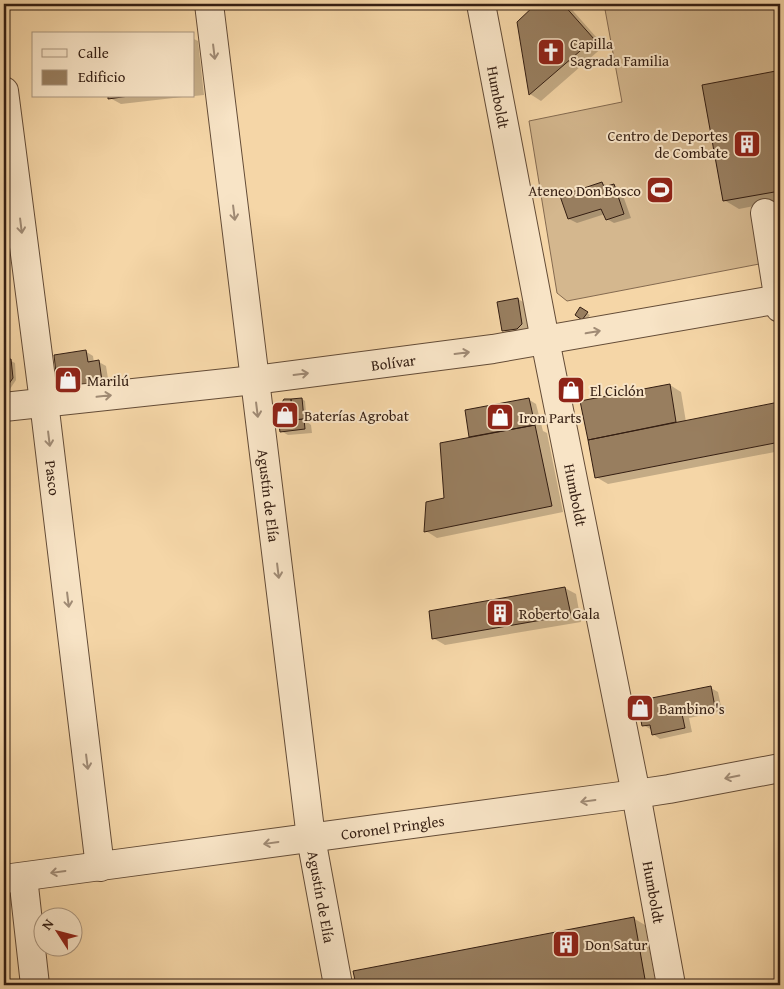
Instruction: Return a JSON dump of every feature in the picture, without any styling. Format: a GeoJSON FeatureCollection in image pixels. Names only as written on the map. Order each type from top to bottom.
{"type":"FeatureCollection","features":[{"type":"Feature","properties":{"kind":"street","name":"Agustín de Elía"},"geometry":{"type":"LineString","coordinates":[[209,4],[311,838],[338,985]]}},
{"type":"Feature","properties":{"kind":"street","name":"Humboldt"},"geometry":{"type":"LineString","coordinates":[[482,4],[636,794],[671,985]]}},
{"type":"Feature","properties":{"kind":"street","name":"Pasco"},"geometry":{"type":"LineString","coordinates":[[4,91],[44,402],[100,867]]}},
{"type":"Feature","properties":{"kind":"street"},"geometry":{"type":"LineString","coordinates":[[766,213],[780,302]]}},
{"type":"Feature","properties":{"kind":"street","name":"Bolívar"},"geometry":{"type":"LineString","coordinates":[[4,407],[254,380],[493,349],[780,302]]}},
{"type":"Feature","properties":{"kind":"street","name":"Coronel Pringles"},"geometry":{"type":"LineString","coordinates":[[13,878],[636,794],[780,768]]}},
{"type":"Feature","properties":{"kind":"street"},"geometry":{"type":"LineString","coordinates":[[13,878],[35,985]]}},
{"type":"Feature","properties":{"kind":"shaded area","name":"Ateneo Don Bosco"},"geometry":{"type":"Polygon","coordinates":[[[604,4],[780,4],[780,260],[567,301],[557,293],[529,121],[622,102],[604,4]]]}},
{"type":"Feature","properties":{"kind":"building","name":"Capilla Sagrada Familia"},"geometry":{"type":"Polygon","coordinates":[[[536,4],[563,4],[594,39],[529,95],[517,22],[536,4]]]}},
{"type":"Feature","properties":{"kind":"building","name":"Centro de Deportes de Combate"},"geometry":{"type":"Polygon","coordinates":[[[776,71],[780,98],[780,191],[723,201],[702,85],[776,71]]]}},
{"type":"Feature","properties":{"kind":"building"},"geometry":{"type":"Polygon","coordinates":[[[602,182],[604,187],[614,184],[624,214],[606,220],[601,209],[568,219],[560,196],[602,182]]]}},
{"type":"Feature","properties":{"kind":"building"},"geometry":{"type":"Polygon","coordinates":[[[518,298],[522,324],[517,329],[502,331],[497,302],[518,298]]]}},
{"type":"Feature","properties":{"kind":"building"},"geometry":{"type":"Polygon","coordinates":[[[580,307],[588,312],[582,320],[575,315],[580,307]]]}},
{"type":"Feature","properties":{"kind":"building"},"geometry":{"type":"Polygon","coordinates":[[[86,350],[88,362],[99,360],[102,381],[63,387],[57,382],[54,355],[86,350]]]}},
{"type":"Feature","properties":{"kind":"building"},"geometry":{"type":"Polygon","coordinates":[[[11,359],[13,378],[4,388],[4,360],[11,359]]]}},
{"type":"Feature","properties":{"kind":"building"},"geometry":{"type":"Polygon","coordinates":[[[670,384],[676,422],[588,440],[580,401],[670,384]]]}},
{"type":"Feature","properties":{"kind":"building"},"geometry":{"type":"Polygon","coordinates":[[[302,398],[304,419],[293,420],[291,399],[302,398]]]}},
{"type":"Feature","properties":{"kind":"building","name":"Iron Parts"},"geometry":{"type":"Polygon","coordinates":[[[529,398],[535,425],[469,437],[465,410],[529,398]]]}},
{"type":"Feature","properties":{"kind":"building","name":"Baterías Agrobat"},"geometry":{"type":"Polygon","coordinates":[[[284,399],[291,399],[293,420],[304,419],[305,429],[280,432],[277,411],[284,399]]]}},
{"type":"Feature","properties":{"kind":"building"},"geometry":{"type":"Polygon","coordinates":[[[779,402],[780,442],[595,478],[588,440],[779,402]]]}},
{"type":"Feature","properties":{"kind":"building"},"geometry":{"type":"Polygon","coordinates":[[[535,425],[552,506],[424,532],[426,502],[444,498],[440,443],[535,425]]]}},
{"type":"Feature","properties":{"kind":"building","name":"Roberto Gala"},"geometry":{"type":"Polygon","coordinates":[[[565,587],[571,615],[432,639],[429,611],[565,587]]]}},
{"type":"Feature","properties":{"kind":"building"},"geometry":{"type":"Polygon","coordinates":[[[711,686],[715,707],[682,714],[685,728],[652,735],[650,725],[642,726],[637,701],[711,686]]]}},
{"type":"Feature","properties":{"kind":"building","name":"Don Satur"},"geometry":{"type":"Polygon","coordinates":[[[634,917],[646,985],[356,985],[353,971],[634,917]]]}},
{"type":"Feature","properties":{"kind":"place","name":"Capilla Sagrada Familia"},"geometry":{"type":"Point","coordinates":[551,52]}},
{"type":"Feature","properties":{"kind":"place","name":"Centro de Deportes de Combate"},"geometry":{"type":"Point","coordinates":[747,144]}},
{"type":"Feature","properties":{"kind":"place","name":"Ateneo Don Bosco"},"geometry":{"type":"Point","coordinates":[660,190]}},
{"type":"Feature","properties":{"kind":"place","name":"Marilú"},"geometry":{"type":"Point","coordinates":[68,380]}},
{"type":"Feature","properties":{"kind":"place","name":"El Ciclón"},"geometry":{"type":"Point","coordinates":[571,390]}},
{"type":"Feature","properties":{"kind":"place","name":"Baterías Agrobat"},"geometry":{"type":"Point","coordinates":[285,415]}},
{"type":"Feature","properties":{"kind":"place","name":"Iron Parts"},"geometry":{"type":"Point","coordinates":[500,417]}},
{"type":"Feature","properties":{"kind":"place","name":"Roberto Gala"},"geometry":{"type":"Point","coordinates":[500,613]}},
{"type":"Feature","properties":{"kind":"place","name":"Bambino's"},"geometry":{"type":"Point","coordinates":[640,708]}},
{"type":"Feature","properties":{"kind":"place","name":"Don Satur"},"geometry":{"type":"Point","coordinates":[566,944]}}]}
